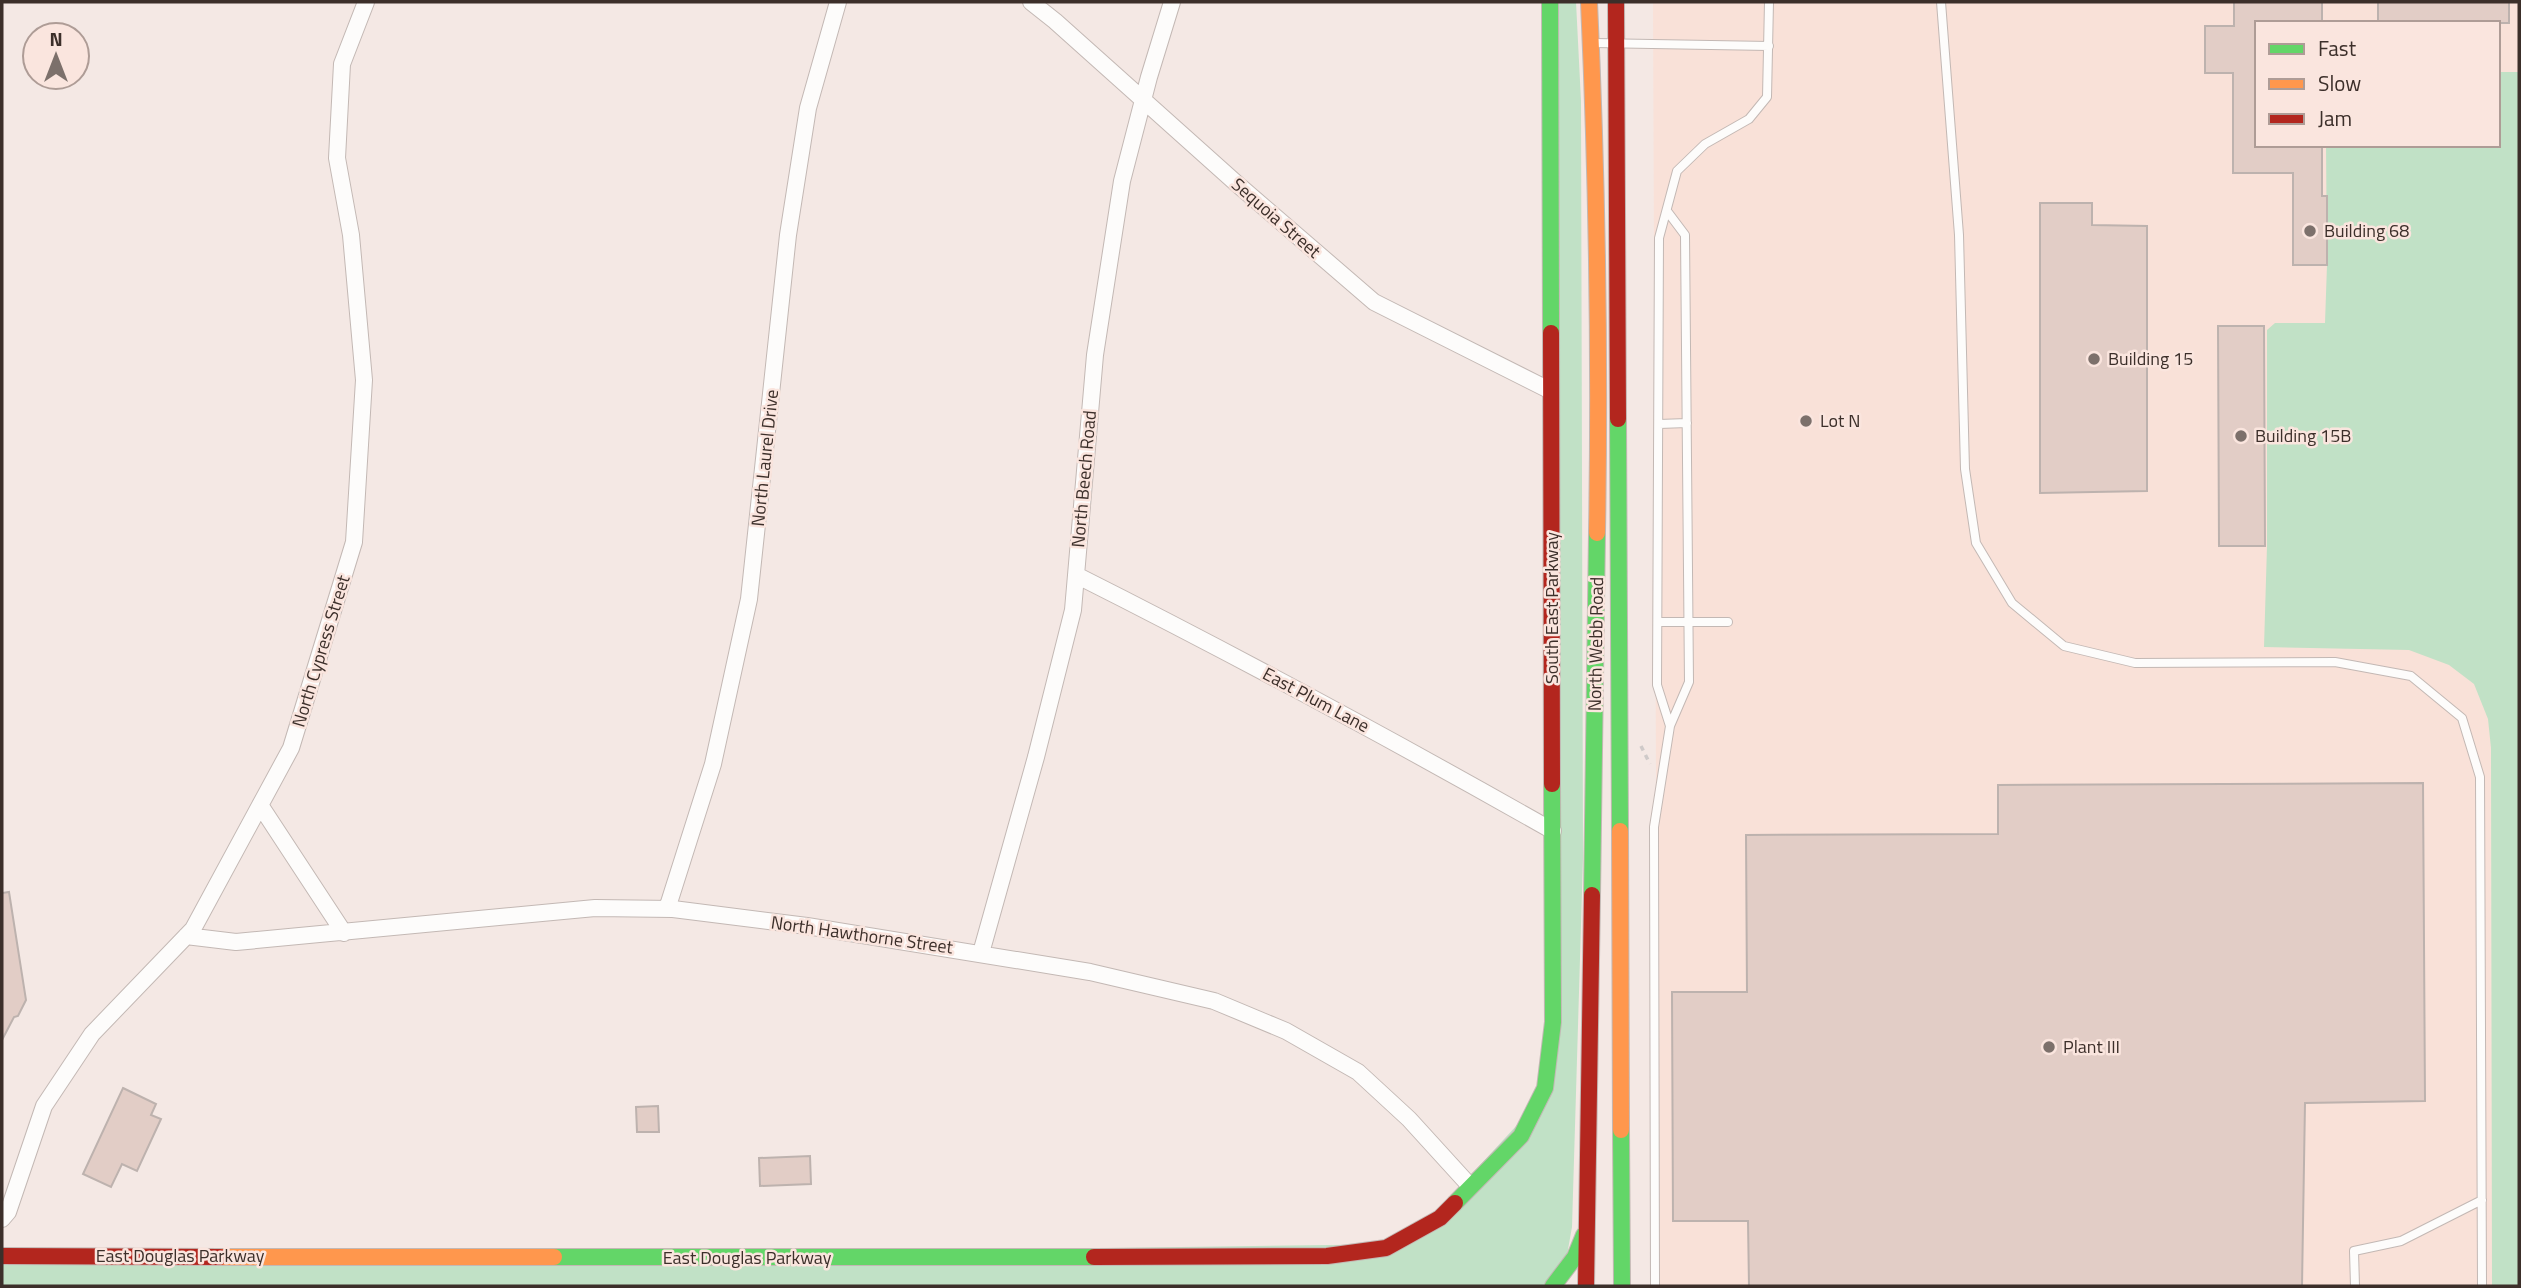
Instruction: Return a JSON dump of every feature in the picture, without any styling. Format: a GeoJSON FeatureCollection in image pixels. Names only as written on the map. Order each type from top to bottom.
{"type":"FeatureCollection","features":[{"type":"Feature","properties":{"kind":"street","name":"North Cypress Street"},"geometry":{"type":"LineString","coordinates":[[2,1219],[8,1212],[44,1107],[92,1034],[193,929],[291,748],[354,542],[364,380],[351,235],[337,158],[342,64],[366,2]]}},
{"type":"Feature","properties":{"kind":"street","name":"North Laurel Drive"},"geometry":{"type":"LineString","coordinates":[[667,909],[713,764],[749,599],[788,235],[808,108],[838,2]]}},
{"type":"Feature","properties":{"kind":"street","name":"Sequoia Street"},"geometry":{"type":"LineString","coordinates":[[1031,2],[1374,302],[1551,391]]}},
{"type":"Feature","properties":{"kind":"street","name":"North Beech Road"},"geometry":{"type":"LineString","coordinates":[[981,953],[1036,757],[1073,610],[1095,355],[1122,181],[1172,2]]}},
{"type":"Feature","properties":{"kind":"street","name":"South East Parkway"},"geometry":{"type":"LineString","coordinates":[[1470,1186],[1521,1136],[1545,1088],[1553,1022],[1550,2]]}},
{"type":"Feature","properties":{"kind":"street","name":"North Webb Road"},"geometry":{"type":"LineString","coordinates":[[1586,1286],[1599,410],[1596,178],[1589,2]]}},
{"type":"Feature","properties":{"kind":"street","name":"North Webb Road"},"geometry":{"type":"LineString","coordinates":[[1616,2],[1620,1284]]}},
{"type":"Feature","properties":{"kind":"street","name":"East Plum Lane"},"geometry":{"type":"LineString","coordinates":[[1076,575],[1251,665],[1553,831]]}},
{"type":"Feature","properties":{"kind":"street"},"geometry":{"type":"LineString","coordinates":[[260,805],[344,933]]}},
{"type":"Feature","properties":{"kind":"street","name":"North Hawthorne Street"},"geometry":{"type":"LineString","coordinates":[[186,936],[236,942],[595,908],[667,909],[807,926],[1090,972],[1214,1001],[1286,1031],[1358,1072],[1409,1119],[1470,1186]]}},
{"type":"Feature","properties":{"kind":"street","name":"East Douglas Parkway"},"geometry":{"type":"LineString","coordinates":[[2,1256],[1327,1256],[1386,1248],[1440,1218],[1470,1186]]}},
{"type":"Feature","properties":{"kind":"street"},"geometry":{"type":"LineString","coordinates":[[1553,1286],[1575,1257],[1587,1229]]}},
{"type":"Feature","properties":{"kind":"lane"},"geometry":{"type":"LineString","coordinates":[[1670,726],[1657,685],[1660,238],[1677,172],[1705,144],[1749,119],[1767,97],[1769,2]]}},
{"type":"Feature","properties":{"kind":"lane"},"geometry":{"type":"LineString","coordinates":[[1941,2],[1959,235],[1965,469],[1976,543],[2012,603],[2064,646],[2135,663],[2348,664],[2411,676],[2462,718],[2480,777],[2482,1286]]}},
{"type":"Feature","properties":{"kind":"lane"},"geometry":{"type":"LineString","coordinates":[[1591,43],[1769,46]]}},
{"type":"Feature","properties":{"kind":"lane"},"geometry":{"type":"LineString","coordinates":[[1655,1286],[1654,827],[1670,726],[1689,682],[1685,235],[1667,211]]}},
{"type":"Feature","properties":{"kind":"lane"},"geometry":{"type":"LineString","coordinates":[[1659,424],[1687,423]]}},
{"type":"Feature","properties":{"kind":"lane"},"geometry":{"type":"LineString","coordinates":[[1658,622],[1728,622]]}},
{"type":"Feature","properties":{"kind":"lane"},"geometry":{"type":"LineString","coordinates":[[2355,1286],[2354,1251],[2401,1241],[2482,1200]]}},
{"type":"Feature","properties":{"kind":"path"},"geometry":{"type":"LineString","coordinates":[[1637,738],[1662,788]]}},
{"type":"Feature","properties":{"kind":"shaded area"},"geometry":{"type":"Polygon","coordinates":[[[1653,2],[2519,2],[2519,1286],[1658,1286],[1653,2]]]}},
{"type":"Feature","properties":{"kind":"green space"},"geometry":{"type":"Polygon","coordinates":[[[1554,2],[1576,2],[1581,101],[1583,858],[1572,1227],[1567,1255],[1545,1285],[2,1286],[2,1263],[1407,1244],[1554,1085],[1554,2]]]}},
{"type":"Feature","properties":{"kind":"green space"},"geometry":{"type":"Polygon","coordinates":[[[2500,72],[2519,72],[2519,1286],[2492,1286],[2491,748],[2488,719],[2474,684],[2449,665],[2409,650],[2264,647],[2267,330],[2275,323],[2325,323],[2326,147],[2500,147],[2500,72]]]}},
{"type":"Feature","properties":{"kind":"building"},"geometry":{"type":"Polygon","coordinates":[[[2234,2],[2322,2],[2322,21],[2255,21],[2255,147],[2322,147],[2322,196],[2327,196],[2327,265],[2293,265],[2293,173],[2233,173],[2233,73],[2205,73],[2205,26],[2234,26],[2234,2]]]}},
{"type":"Feature","properties":{"kind":"building"},"geometry":{"type":"Polygon","coordinates":[[[2378,2],[2509,2],[2509,23],[2378,21],[2378,2]]]}},
{"type":"Feature","properties":{"kind":"building","name":"Building 15"},"geometry":{"type":"Polygon","coordinates":[[[2040,203],[2092,203],[2092,225],[2147,226],[2147,491],[2040,493],[2040,203]]]}},
{"type":"Feature","properties":{"kind":"building","name":"Building 15B"},"geometry":{"type":"Polygon","coordinates":[[[2218,326],[2264,326],[2265,546],[2219,546],[2218,326]]]}},
{"type":"Feature","properties":{"kind":"building","name":"Plant III"},"geometry":{"type":"Polygon","coordinates":[[[2423,783],[2425,1101],[2305,1103],[2302,1286],[1749,1286],[1748,1221],[1673,1221],[1672,992],[1747,992],[1746,835],[1998,834],[1998,785],[2423,783]]]}},
{"type":"Feature","properties":{"kind":"building"},"geometry":{"type":"Polygon","coordinates":[[[9,892],[26,1000],[2,1040],[2,893],[9,892]]]}},
{"type":"Feature","properties":{"kind":"building"},"geometry":{"type":"Polygon","coordinates":[[[123,1088],[156,1104],[151,1115],[161,1119],[137,1171],[122,1164],[111,1187],[83,1174],[123,1088]]]}},
{"type":"Feature","properties":{"kind":"building"},"geometry":{"type":"Polygon","coordinates":[[[658,1106],[659,1132],[637,1132],[636,1107],[658,1106]]]}},
{"type":"Feature","properties":{"kind":"building"},"geometry":{"type":"Polygon","coordinates":[[[810,1156],[811,1184],[760,1186],[759,1158],[810,1156]]]}},
{"type":"Feature","properties":{"kind":"traffic: fast"},"geometry":{"type":"LineString","coordinates":[[1550,2],[1551,333]]}},
{"type":"Feature","properties":{"kind":"traffic: fast"},"geometry":{"type":"LineString","coordinates":[[1618,419],[1620,831]]}},
{"type":"Feature","properties":{"kind":"traffic: fast"},"geometry":{"type":"LineString","coordinates":[[1592,895],[1597,533]]}},
{"type":"Feature","properties":{"kind":"traffic: fast"},"geometry":{"type":"LineString","coordinates":[[1455,1203],[1521,1136],[1545,1088],[1553,1022],[1552,784]]}},
{"type":"Feature","properties":{"kind":"traffic: fast"},"geometry":{"type":"LineString","coordinates":[[1621,1130],[1622,1286]]}},
{"type":"Feature","properties":{"kind":"traffic: fast"},"geometry":{"type":"LineString","coordinates":[[1553,1286],[1575,1257],[1584,1235]]}},
{"type":"Feature","properties":{"kind":"traffic: fast"},"geometry":{"type":"LineString","coordinates":[[554,1257],[1094,1257]]}},
{"type":"Feature","properties":{"kind":"traffic: slow"},"geometry":{"type":"LineString","coordinates":[[1589,2],[1597,267],[1597,533]]}},
{"type":"Feature","properties":{"kind":"traffic: slow"},"geometry":{"type":"LineString","coordinates":[[1620,831],[1621,1130]]}},
{"type":"Feature","properties":{"kind":"traffic: slow"},"geometry":{"type":"LineString","coordinates":[[220,1257],[554,1257]]}},
{"type":"Feature","properties":{"kind":"traffic: jam"},"geometry":{"type":"LineString","coordinates":[[1616,2],[1618,419]]}},
{"type":"Feature","properties":{"kind":"traffic: jam"},"geometry":{"type":"LineString","coordinates":[[1551,333],[1552,784]]}},
{"type":"Feature","properties":{"kind":"traffic: jam"},"geometry":{"type":"LineString","coordinates":[[1586,1286],[1592,895]]}},
{"type":"Feature","properties":{"kind":"traffic: jam"},"geometry":{"type":"LineString","coordinates":[[1094,1257],[1327,1256],[1386,1248],[1440,1218],[1455,1203]]}},
{"type":"Feature","properties":{"kind":"traffic: jam"},"geometry":{"type":"LineString","coordinates":[[2,1256],[220,1257]]}},
{"type":"Feature","properties":{"kind":"place","name":"Building 68"},"geometry":{"type":"Point","coordinates":[2310,231]}},
{"type":"Feature","properties":{"kind":"place","name":"Building 15"},"geometry":{"type":"Point","coordinates":[2094,359]}},
{"type":"Feature","properties":{"kind":"place","name":"Lot N"},"geometry":{"type":"Point","coordinates":[1806,421]}},
{"type":"Feature","properties":{"kind":"place","name":"Building 15B"},"geometry":{"type":"Point","coordinates":[2241,436]}},
{"type":"Feature","properties":{"kind":"place","name":"Plant III"},"geometry":{"type":"Point","coordinates":[2049,1047]}}]}
